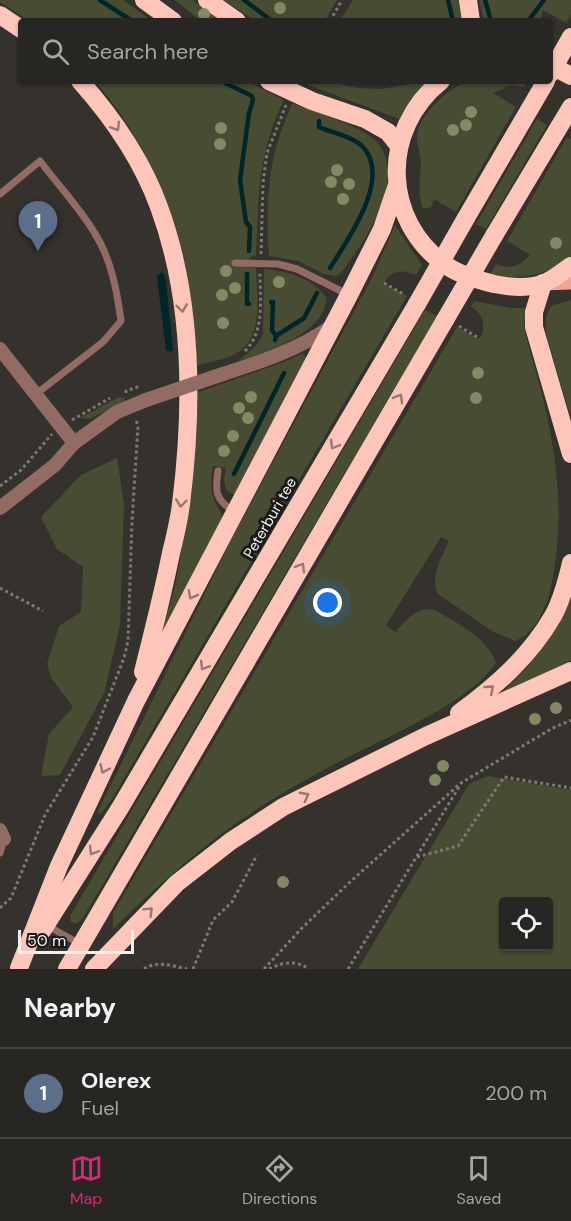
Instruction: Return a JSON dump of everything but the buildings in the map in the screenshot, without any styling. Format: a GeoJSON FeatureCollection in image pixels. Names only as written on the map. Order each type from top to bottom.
{"type":"FeatureCollection","features":[{"type":"Feature","properties":{"kind":"highway"},"geometry":{"type":"LineString","coordinates":[[144,0],[169,18]]}},
{"type":"Feature","properties":{"kind":"highway"},"geometry":{"type":"LineString","coordinates":[[207,0],[233,18]]}},
{"type":"Feature","properties":{"kind":"highway"},"geometry":{"type":"LineString","coordinates":[[468,0],[471,18]]}},
{"type":"Feature","properties":{"kind":"highway"},"geometry":{"type":"LineString","coordinates":[[0,15],[18,27]]}},
{"type":"Feature","properties":{"kind":"highway"},"geometry":{"type":"LineString","coordinates":[[553,70],[571,38]]}},
{"type":"Feature","properties":{"kind":"highway"},"geometry":{"type":"LineString","coordinates":[[553,67],[571,76]]}},
{"type":"Feature","properties":{"kind":"highway"},"geometry":{"type":"LineString","coordinates":[[83,84],[106,111],[137,159],[159,207],[178,276],[186,339],[188,413],[181,505],[162,598],[136,701]]}},
{"type":"Feature","properties":{"kind":"highway"},"geometry":{"type":"LineString","coordinates":[[275,84],[312,101],[365,119],[388,132],[399,146]]}},
{"type":"Feature","properties":{"kind":"highway"},"geometry":{"type":"LineString","coordinates":[[437,84],[412,113],[399,146],[396,161],[397,185],[405,216],[423,244],[447,267],[477,280],[510,287],[543,284],[571,266]]}},
{"type":"Feature","properties":{"kind":"highway","name":"Peterburi tee"},"geometry":{"type":"LineString","coordinates":[[18,968],[120,808],[412,300],[466,218],[544,84]]}},
{"type":"Feature","properties":{"kind":"highway"},"geometry":{"type":"LineString","coordinates":[[67,969],[451,323],[495,234],[571,107]]}},
{"type":"Feature","properties":{"kind":"highway"},"geometry":{"type":"LineString","coordinates":[[18,968],[59,866],[136,701],[350,295],[382,229],[397,185]]}},
{"type":"Feature","properties":{"kind":"highway"},"geometry":{"type":"LineString","coordinates":[[543,284],[535,304],[534,327],[571,453]]}},
{"type":"Feature","properties":{"kind":"highway"},"geometry":{"type":"LineString","coordinates":[[426,736],[477,700],[523,660],[554,615],[571,563]]}},
{"type":"Feature","properties":{"kind":"highway"},"geometry":{"type":"LineString","coordinates":[[94,969],[177,883],[231,841],[284,807],[426,736],[571,671]]}},
{"type":"Feature","properties":{"kind":"main road"},"geometry":{"type":"LineString","coordinates":[[543,284],[571,282]]}},
{"type":"Feature","properties":{"kind":"street"},"geometry":{"type":"LineString","coordinates":[[0,508],[55,465],[74,443],[117,412],[146,399],[273,358],[310,341],[334,325]]}},
{"type":"Feature","properties":{"kind":"street"},"geometry":{"type":"LineString","coordinates":[[0,349],[74,443]]}},
{"type":"Feature","properties":{"kind":"lane"},"geometry":{"type":"LineString","coordinates":[[0,194],[40,161],[95,233],[107,258],[118,297],[121,321],[103,342],[36,394]]}},
{"type":"Feature","properties":{"kind":"lane"},"geometry":{"type":"LineString","coordinates":[[235,263],[278,264],[297,269],[350,295]]}},
{"type":"Feature","properties":{"kind":"lane"},"geometry":{"type":"LineString","coordinates":[[218,471],[215,489],[224,505],[236,512]]}},
{"type":"Feature","properties":{"kind":"lane"},"geometry":{"type":"LineString","coordinates":[[46,925],[80,944]]}},
{"type":"Feature","properties":{"kind":"path"},"geometry":{"type":"LineString","coordinates":[[332,18],[342,0]]}},
{"type":"Feature","properties":{"kind":"path"},"geometry":{"type":"LineString","coordinates":[[240,355],[252,344],[259,330],[263,183],[267,153],[286,104]]}},
{"type":"Feature","properties":{"kind":"path"},"geometry":{"type":"LineString","coordinates":[[384,283],[412,300]]}},
{"type":"Feature","properties":{"kind":"path"},"geometry":{"type":"LineString","coordinates":[[451,323],[480,339]]}},
{"type":"Feature","properties":{"kind":"path"},"geometry":{"type":"LineString","coordinates":[[0,908],[11,898],[45,814],[93,737],[124,658],[128,641],[138,426],[134,413]]}},
{"type":"Feature","properties":{"kind":"path"},"geometry":{"type":"LineString","coordinates":[[0,588],[43,611]]}},
{"type":"Feature","properties":{"kind":"path"},"geometry":{"type":"LineString","coordinates":[[267,969],[301,929],[342,889],[461,783],[550,729],[571,720]]}},
{"type":"Feature","properties":{"kind":"path"},"geometry":{"type":"LineString","coordinates":[[416,857],[458,846],[504,777],[571,788]]}},
{"type":"Feature","properties":{"kind":"path"},"geometry":{"type":"LineString","coordinates":[[348,969],[461,783]]}},
{"type":"Feature","properties":{"kind":"path"},"geometry":{"type":"LineString","coordinates":[[193,969],[213,920],[232,902],[257,855]]}},
{"type":"Feature","properties":{"kind":"path"},"geometry":{"type":"LineString","coordinates":[[267,969],[280,963],[298,963],[309,969]]}},
{"type":"Feature","properties":{"kind":"path"},"geometry":{"type":"LineString","coordinates":[[144,969],[151,964],[162,964],[187,969]]}},
{"type":"Feature","properties":{"kind":"green space"},"geometry":{"type":"Polygon","coordinates":[[[0,0],[123,0],[148,18],[24,18],[0,0]]]}},
{"type":"Feature","properties":{"kind":"green space"},"geometry":{"type":"Polygon","coordinates":[[[175,0],[192,0],[219,18],[197,18],[175,0]]]}},
{"type":"Feature","properties":{"kind":"green space"},"geometry":{"type":"Polygon","coordinates":[[[224,0],[337,0],[327,18],[251,18],[224,0]]]}},
{"type":"Feature","properties":{"kind":"green space"},"geometry":{"type":"Polygon","coordinates":[[[353,0],[460,0],[463,18],[342,18],[353,0]]]}},
{"type":"Feature","properties":{"kind":"green space"},"geometry":{"type":"Polygon","coordinates":[[[479,0],[571,0],[571,14],[566,23],[543,10],[541,18],[483,18],[479,0]]]}},
{"type":"Feature","properties":{"kind":"green space"},"geometry":{"type":"Polygon","coordinates":[[[97,84],[252,84],[284,100],[275,120],[264,158],[259,195],[256,256],[250,257],[249,267],[256,268],[258,304],[255,329],[243,348],[233,355],[196,366],[188,287],[171,214],[140,146],[120,113],[97,84]]]}},
{"type":"Feature","properties":{"kind":"green space"},"geometry":{"type":"Polygon","coordinates":[[[306,84],[339,84],[381,89],[425,84],[406,106],[399,119],[306,84]]]}},
{"type":"Feature","properties":{"kind":"green space"},"geometry":{"type":"Polygon","coordinates":[[[461,84],[526,84],[524,87],[511,85],[493,93],[516,107],[456,212],[434,199],[431,207],[423,209],[419,192],[421,159],[417,135],[429,111],[451,90],[461,84]]]}},
{"type":"Feature","properties":{"kind":"green space"},"geometry":{"type":"Polygon","coordinates":[[[292,103],[336,119],[369,135],[384,154],[388,168],[383,199],[370,230],[337,276],[324,274],[298,261],[269,256],[267,217],[270,177],[277,146],[292,103]]]}},
{"type":"Feature","properties":{"kind":"green space"},"geometry":{"type":"Polygon","coordinates":[[[537,119],[547,125],[486,229],[476,224],[537,119]]]}},
{"type":"Feature","properties":{"kind":"green space"},"geometry":{"type":"Polygon","coordinates":[[[567,137],[571,139],[571,260],[532,275],[512,277],[490,275],[496,264],[506,267],[515,266],[530,255],[507,241],[567,137]]]}},
{"type":"Feature","properties":{"kind":"green space"},"geometry":{"type":"Polygon","coordinates":[[[395,225],[422,265],[416,275],[406,272],[393,273],[384,284],[407,296],[112,799],[101,814],[97,813],[231,540],[373,276],[395,225]]]}},
{"type":"Feature","properties":{"kind":"green space"},"geometry":{"type":"Polygon","coordinates":[[[264,269],[307,280],[327,298],[316,322],[305,332],[292,340],[238,361],[256,346],[263,334],[264,269]]]}},
{"type":"Feature","properties":{"kind":"green space"},"geometry":{"type":"Polygon","coordinates":[[[571,300],[571,418],[546,334],[546,316],[551,306],[571,300]]]}},
{"type":"Feature","properties":{"kind":"green space"},"geometry":{"type":"Polygon","coordinates":[[[474,301],[526,310],[524,325],[526,337],[551,435],[558,500],[555,566],[548,600],[539,619],[527,634],[515,641],[492,631],[438,594],[436,574],[449,541],[441,537],[386,625],[395,632],[417,612],[435,610],[479,639],[492,654],[496,663],[468,691],[449,704],[318,773],[226,830],[149,894],[113,929],[113,913],[457,327],[480,340],[483,321],[479,313],[471,307],[474,301]]]}},
{"type":"Feature","properties":{"kind":"green space"},"geometry":{"type":"Polygon","coordinates":[[[425,310],[437,316],[83,918],[76,924],[71,922],[70,916],[425,310]]]}},
{"type":"Feature","properties":{"kind":"green space"},"geometry":{"type":"Polygon","coordinates":[[[303,353],[307,361],[235,495],[226,490],[224,479],[226,468],[213,466],[212,492],[222,518],[160,639],[175,586],[185,529],[196,393],[303,353]]]}},
{"type":"Feature","properties":{"kind":"green space"},"geometry":{"type":"Polygon","coordinates":[[[119,397],[124,398],[125,401],[90,419],[80,418],[119,397]]]}},
{"type":"Feature","properties":{"kind":"green space"},"geometry":{"type":"Polygon","coordinates":[[[117,458],[124,504],[120,625],[104,693],[60,775],[41,776],[49,734],[73,707],[52,679],[47,664],[59,626],[81,612],[83,567],[57,549],[41,517],[81,475],[117,458]]]}},
{"type":"Feature","properties":{"kind":"green space"},"geometry":{"type":"Polygon","coordinates":[[[571,598],[571,661],[500,694],[522,673],[550,638],[571,598]]]}},
{"type":"Feature","properties":{"kind":"green space"},"geometry":{"type":"Polygon","coordinates":[[[488,776],[571,790],[571,969],[358,969],[469,784],[488,776]]]}},
{"type":"Feature","properties":{"kind":"water"},"geometry":{"type":"Polygon","coordinates":[[[161,272],[166,281],[173,349],[171,352],[166,350],[157,277],[161,272]]]}},
{"type":"Feature","properties":{"kind":"waterway"},"geometry":{"type":"LineString","coordinates":[[100,0],[127,18]]}},
{"type":"Feature","properties":{"kind":"waterway"},"geometry":{"type":"LineString","coordinates":[[244,0],[268,18]]}},
{"type":"Feature","properties":{"kind":"waterway"},"geometry":{"type":"LineString","coordinates":[[448,0],[452,18]]}},
{"type":"Feature","properties":{"kind":"waterway"},"geometry":{"type":"LineString","coordinates":[[485,0],[490,18]]}},
{"type":"Feature","properties":{"kind":"waterway"},"geometry":{"type":"LineString","coordinates":[[530,18],[544,0]]}},
{"type":"Feature","properties":{"kind":"waterway"},"geometry":{"type":"LineString","coordinates":[[227,84],[252,96],[253,100],[249,113],[240,180],[246,222],[250,227],[249,251]]}},
{"type":"Feature","properties":{"kind":"waterway"},"geometry":{"type":"LineString","coordinates":[[319,121],[319,127],[347,137],[362,146],[370,159],[373,174],[364,208],[330,268]]}},
{"type":"Feature","properties":{"kind":"waterway"},"geometry":{"type":"LineString","coordinates":[[247,274],[247,304],[249,304]]}},
{"type":"Feature","properties":{"kind":"waterway"},"geometry":{"type":"LineString","coordinates":[[275,340],[276,336],[304,318],[317,293]]}},
{"type":"Feature","properties":{"kind":"waterway"},"geometry":{"type":"LineString","coordinates":[[271,302],[273,302],[272,330],[276,336]]}},
{"type":"Feature","properties":{"kind":"waterway"},"geometry":{"type":"LineString","coordinates":[[234,474],[284,373]]}},
{"type":"Feature","properties":{"kind":"place","name":"Olerex"},"geometry":{"type":"Point","coordinates":[38,251]}}]}
